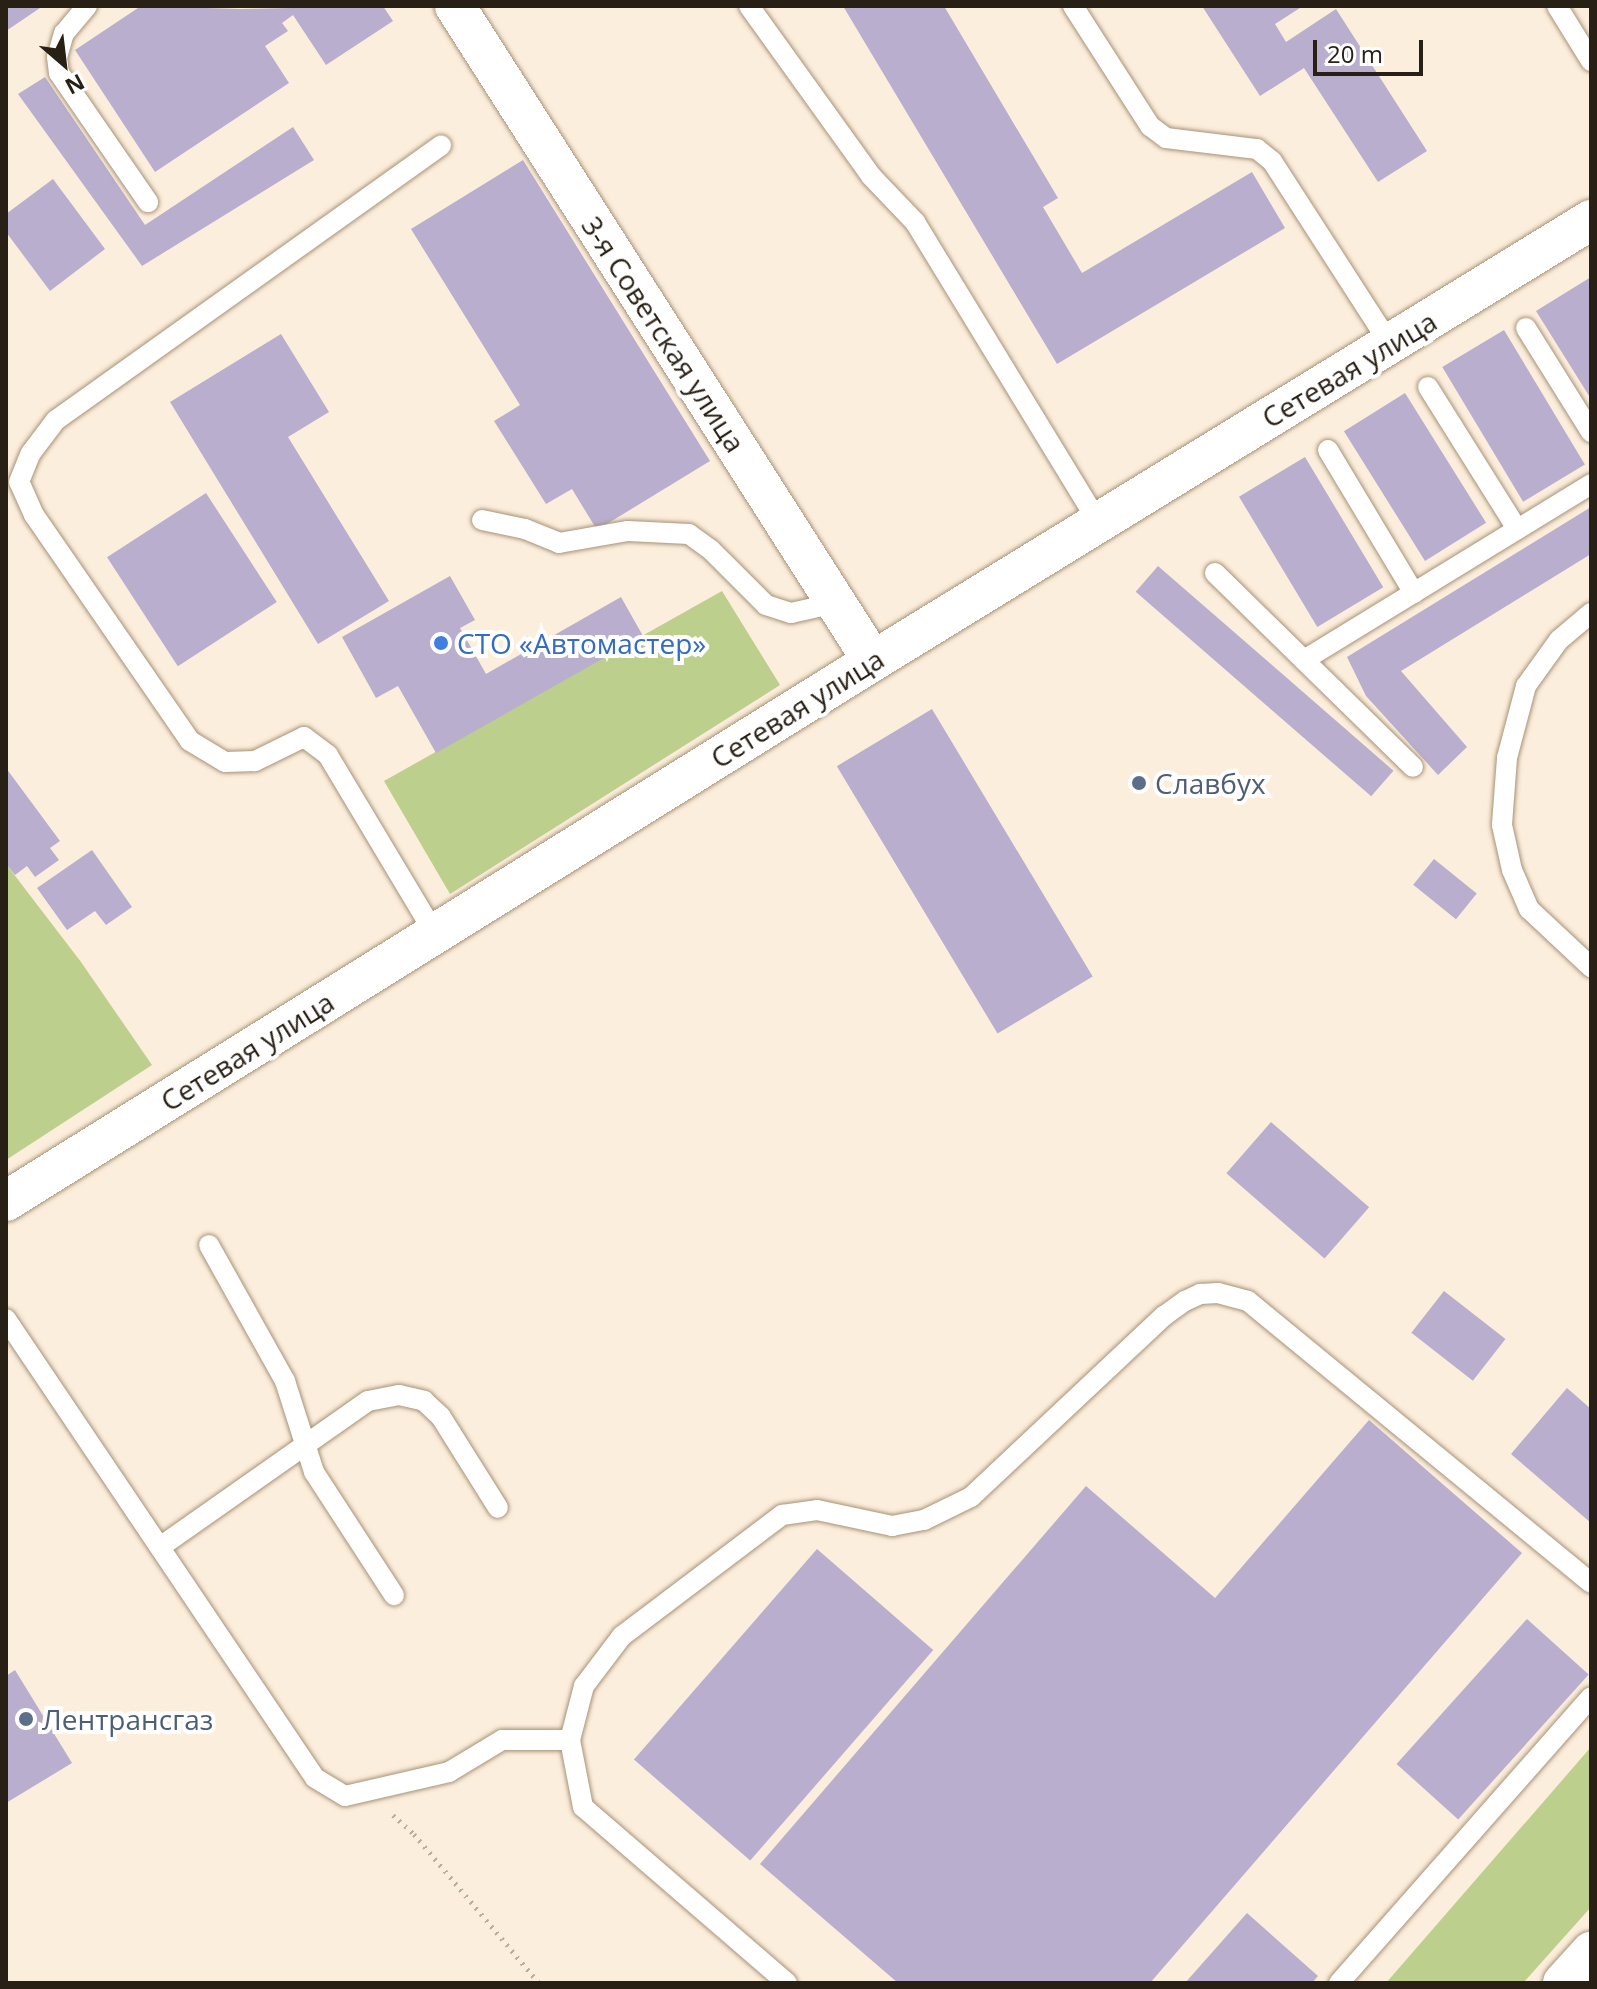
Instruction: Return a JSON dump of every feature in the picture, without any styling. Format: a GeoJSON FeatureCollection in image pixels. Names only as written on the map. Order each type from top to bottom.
{"type":"FeatureCollection","features":[{"type":"Feature","properties":{"kind":"street","name":"3-я Советская улица"},"geometry":{"type":"LineString","coordinates":[[455,6],[873,661]]}},
{"type":"Feature","properties":{"kind":"street","name":"Сетевая улица"},"geometry":{"type":"LineString","coordinates":[[6,1201],[873,661],[1591,220]]}},
{"type":"Feature","properties":{"kind":"street"},"geometry":{"type":"LineString","coordinates":[[1563,1983],[1591,1952]]}},
{"type":"Feature","properties":{"kind":"lane"},"geometry":{"type":"LineString","coordinates":[[87,6],[64,33],[57,57],[59,73],[148,202]]}},
{"type":"Feature","properties":{"kind":"lane"},"geometry":{"type":"LineString","coordinates":[[749,6],[871,176],[915,222],[1098,522]]}},
{"type":"Feature","properties":{"kind":"lane"},"geometry":{"type":"LineString","coordinates":[[1073,6],[1150,126],[1166,138],[1228,142],[1257,149],[1272,161],[1390,344]]}},
{"type":"Feature","properties":{"kind":"lane"},"geometry":{"type":"LineString","coordinates":[[1557,6],[1591,61]]}},
{"type":"Feature","properties":{"kind":"lane"},"geometry":{"type":"LineString","coordinates":[[435,934],[328,755],[304,737],[255,761],[225,762],[190,741],[34,515],[19,482],[31,453],[56,420],[441,145]]}},
{"type":"Feature","properties":{"kind":"lane"},"geometry":{"type":"LineString","coordinates":[[1526,328],[1591,432]]}},
{"type":"Feature","properties":{"kind":"lane"},"geometry":{"type":"LineString","coordinates":[[1428,387],[1517,529]]}},
{"type":"Feature","properties":{"kind":"lane"},"geometry":{"type":"LineString","coordinates":[[1328,450],[1414,593]]}},
{"type":"Feature","properties":{"kind":"lane"},"geometry":{"type":"LineString","coordinates":[[1304,660],[1591,484]]}},
{"type":"Feature","properties":{"kind":"lane"},"geometry":{"type":"LineString","coordinates":[[482,520],[525,529],[559,543],[628,531],[689,534],[711,550],[766,605],[791,613],[836,603]]}},
{"type":"Feature","properties":{"kind":"lane"},"geometry":{"type":"LineString","coordinates":[[1215,573],[1413,767]]}},
{"type":"Feature","properties":{"kind":"lane"},"geometry":{"type":"LineString","coordinates":[[1591,613],[1559,640],[1526,686],[1507,758],[1502,825],[1512,870],[1529,909],[1591,967]]}},
{"type":"Feature","properties":{"kind":"lane"},"geometry":{"type":"LineString","coordinates":[[209,1245],[285,1381],[314,1472],[394,1595]]}},
{"type":"Feature","properties":{"kind":"lane"},"geometry":{"type":"LineString","coordinates":[[787,1983],[583,1807],[570,1740],[584,1686],[622,1636],[782,1515],[817,1510],[892,1526],[924,1520],[971,1497],[1164,1316],[1200,1294],[1218,1293],[1248,1301],[1591,1583]]}},
{"type":"Feature","properties":{"kind":"lane"},"geometry":{"type":"LineString","coordinates":[[6,1319],[315,1778],[345,1796],[449,1772],[502,1740],[570,1740]]}},
{"type":"Feature","properties":{"kind":"lane"},"geometry":{"type":"LineString","coordinates":[[160,1547],[368,1401],[399,1395],[424,1401],[441,1417],[498,1508]]}},
{"type":"Feature","properties":{"kind":"lane"},"geometry":{"type":"LineString","coordinates":[[1339,1983],[1591,1697]]}},
{"type":"Feature","properties":{"kind":"path"},"geometry":{"type":"LineString","coordinates":[[368,1791],[414,1834],[539,1983]]}},
{"type":"Feature","properties":{"kind":"green space"},"geometry":{"type":"Polygon","coordinates":[[[722,591],[780,685],[450,894],[384,781],[722,591]]]}},
{"type":"Feature","properties":{"kind":"green space"},"geometry":{"type":"Polygon","coordinates":[[[6,864],[81,962],[152,1065],[6,1160],[6,864]]]}},
{"type":"Feature","properties":{"kind":"green space"},"geometry":{"type":"Polygon","coordinates":[[[1591,1747],[1591,1907],[1523,1983],[1386,1983],[1591,1747]]]}},
{"type":"Feature","properties":{"kind":"building"},"geometry":{"type":"Polygon","coordinates":[[[6,6],[43,6],[6,31],[6,6]]]}},
{"type":"Feature","properties":{"kind":"building"},"geometry":{"type":"Polygon","coordinates":[[[141,6],[240,9],[383,6],[393,21],[326,65],[293,15],[282,23],[288,31],[265,46],[289,83],[155,172],[75,50],[141,6]]]}},
{"type":"Feature","properties":{"kind":"building"},"geometry":{"type":"Polygon","coordinates":[[[843,6],[944,6],[1058,198],[1043,207],[1082,273],[1252,172],[1285,228],[1057,364],[843,6]]]}},
{"type":"Feature","properties":{"kind":"building"},"geometry":{"type":"Polygon","coordinates":[[[1202,6],[1303,6],[1275,24],[1286,42],[1336,9],[1427,151],[1378,182],[1304,68],[1260,96],[1202,6]]]}},
{"type":"Feature","properties":{"kind":"building"},"geometry":{"type":"Polygon","coordinates":[[[45,77],[145,225],[293,127],[314,160],[142,266],[18,94],[45,77]]]}},
{"type":"Feature","properties":{"kind":"building"},"geometry":{"type":"Polygon","coordinates":[[[523,160],[710,461],[597,530],[572,489],[546,504],[494,421],[520,405],[411,229],[523,160]]]}},
{"type":"Feature","properties":{"kind":"building"},"geometry":{"type":"Polygon","coordinates":[[[53,179],[105,249],[50,291],[6,232],[6,214],[53,179]]]}},
{"type":"Feature","properties":{"kind":"building"},"geometry":{"type":"Polygon","coordinates":[[[1591,277],[1591,399],[1536,311],[1591,277]]]}},
{"type":"Feature","properties":{"kind":"building"},"geometry":{"type":"Polygon","coordinates":[[[1504,330],[1585,465],[1523,502],[1442,367],[1504,330]]]}},
{"type":"Feature","properties":{"kind":"building"},"geometry":{"type":"Polygon","coordinates":[[[281,334],[329,412],[288,437],[389,601],[318,644],[170,402],[281,334]]]}},
{"type":"Feature","properties":{"kind":"building"},"geometry":{"type":"Polygon","coordinates":[[[1405,393],[1486,523],[1425,561],[1344,431],[1405,393]]]}},
{"type":"Feature","properties":{"kind":"building"},"geometry":{"type":"Polygon","coordinates":[[[1305,457],[1383,587],[1317,627],[1239,497],[1305,457]]]}},
{"type":"Feature","properties":{"kind":"building"},"geometry":{"type":"Polygon","coordinates":[[[206,493],[277,602],[178,666],[107,557],[206,493]]]}},
{"type":"Feature","properties":{"kind":"building"},"geometry":{"type":"Polygon","coordinates":[[[1591,507],[1591,554],[1401,671],[1467,747],[1438,775],[1366,696],[1347,657],[1591,507]]]}},
{"type":"Feature","properties":{"kind":"building"},"geometry":{"type":"Polygon","coordinates":[[[1158,566],[1393,771],[1371,796],[1136,592],[1158,566]]]}},
{"type":"Feature","properties":{"kind":"building"},"geometry":{"type":"Polygon","coordinates":[[[450,576],[475,620],[460,628],[486,674],[621,597],[643,636],[436,753],[398,686],[376,698],[342,637],[450,576]]]}},
{"type":"Feature","properties":{"kind":"building"},"geometry":{"type":"Polygon","coordinates":[[[932,709],[1093,976],[998,1034],[837,766],[932,709]]]}},
{"type":"Feature","properties":{"kind":"building"},"geometry":{"type":"Polygon","coordinates":[[[6,768],[60,841],[50,848],[59,860],[35,877],[27,866],[15,875],[6,864],[6,768]]]}},
{"type":"Feature","properties":{"kind":"building"},"geometry":{"type":"Polygon","coordinates":[[[92,850],[132,907],[106,925],[95,911],[67,930],[37,888],[92,850]]]}},
{"type":"Feature","properties":{"kind":"building"},"geometry":{"type":"Polygon","coordinates":[[[1434,859],[1477,894],[1456,919],[1413,885],[1434,859]]]}},
{"type":"Feature","properties":{"kind":"building"},"geometry":{"type":"Polygon","coordinates":[[[1271,1122],[1369,1207],[1325,1259],[1226,1173],[1271,1122]]]}},
{"type":"Feature","properties":{"kind":"building"},"geometry":{"type":"Polygon","coordinates":[[[1444,1291],[1505,1339],[1473,1381],[1411,1333],[1444,1291]]]}},
{"type":"Feature","properties":{"kind":"building"},"geometry":{"type":"Polygon","coordinates":[[[1567,1388],[1591,1409],[1591,1523],[1511,1454],[1567,1388]]]}},
{"type":"Feature","properties":{"kind":"building"},"geometry":{"type":"Polygon","coordinates":[[[1369,1420],[1522,1553],[1150,1983],[898,1983],[760,1864],[1086,1486],[1215,1598],[1369,1420]]]}},
{"type":"Feature","properties":{"kind":"building"},"geometry":{"type":"Polygon","coordinates":[[[817,1549],[933,1650],[750,1861],[634,1760],[817,1549]]]}},
{"type":"Feature","properties":{"kind":"building"},"geometry":{"type":"Polygon","coordinates":[[[1527,1619],[1589,1675],[1458,1819],[1397,1764],[1527,1619]]]}},
{"type":"Feature","properties":{"kind":"building","name":"Лентрансгаз"},"geometry":{"type":"Polygon","coordinates":[[[15,1670],[72,1763],[6,1803],[6,1676],[15,1670]]]}},
{"type":"Feature","properties":{"kind":"building"},"geometry":{"type":"Polygon","coordinates":[[[1247,1913],[1318,1976],[1312,1983],[1185,1983],[1247,1913]]]}},
{"type":"Feature","properties":{"kind":"place","name":"СТО «Автомастер»"},"geometry":{"type":"Point","coordinates":[441,643]}},
{"type":"Feature","properties":{"kind":"place","name":"Славбух"},"geometry":{"type":"Point","coordinates":[1139,783]}},
{"type":"Feature","properties":{"kind":"place","name":"Лентрансгаз"},"geometry":{"type":"Point","coordinates":[26,1719]}}]}
